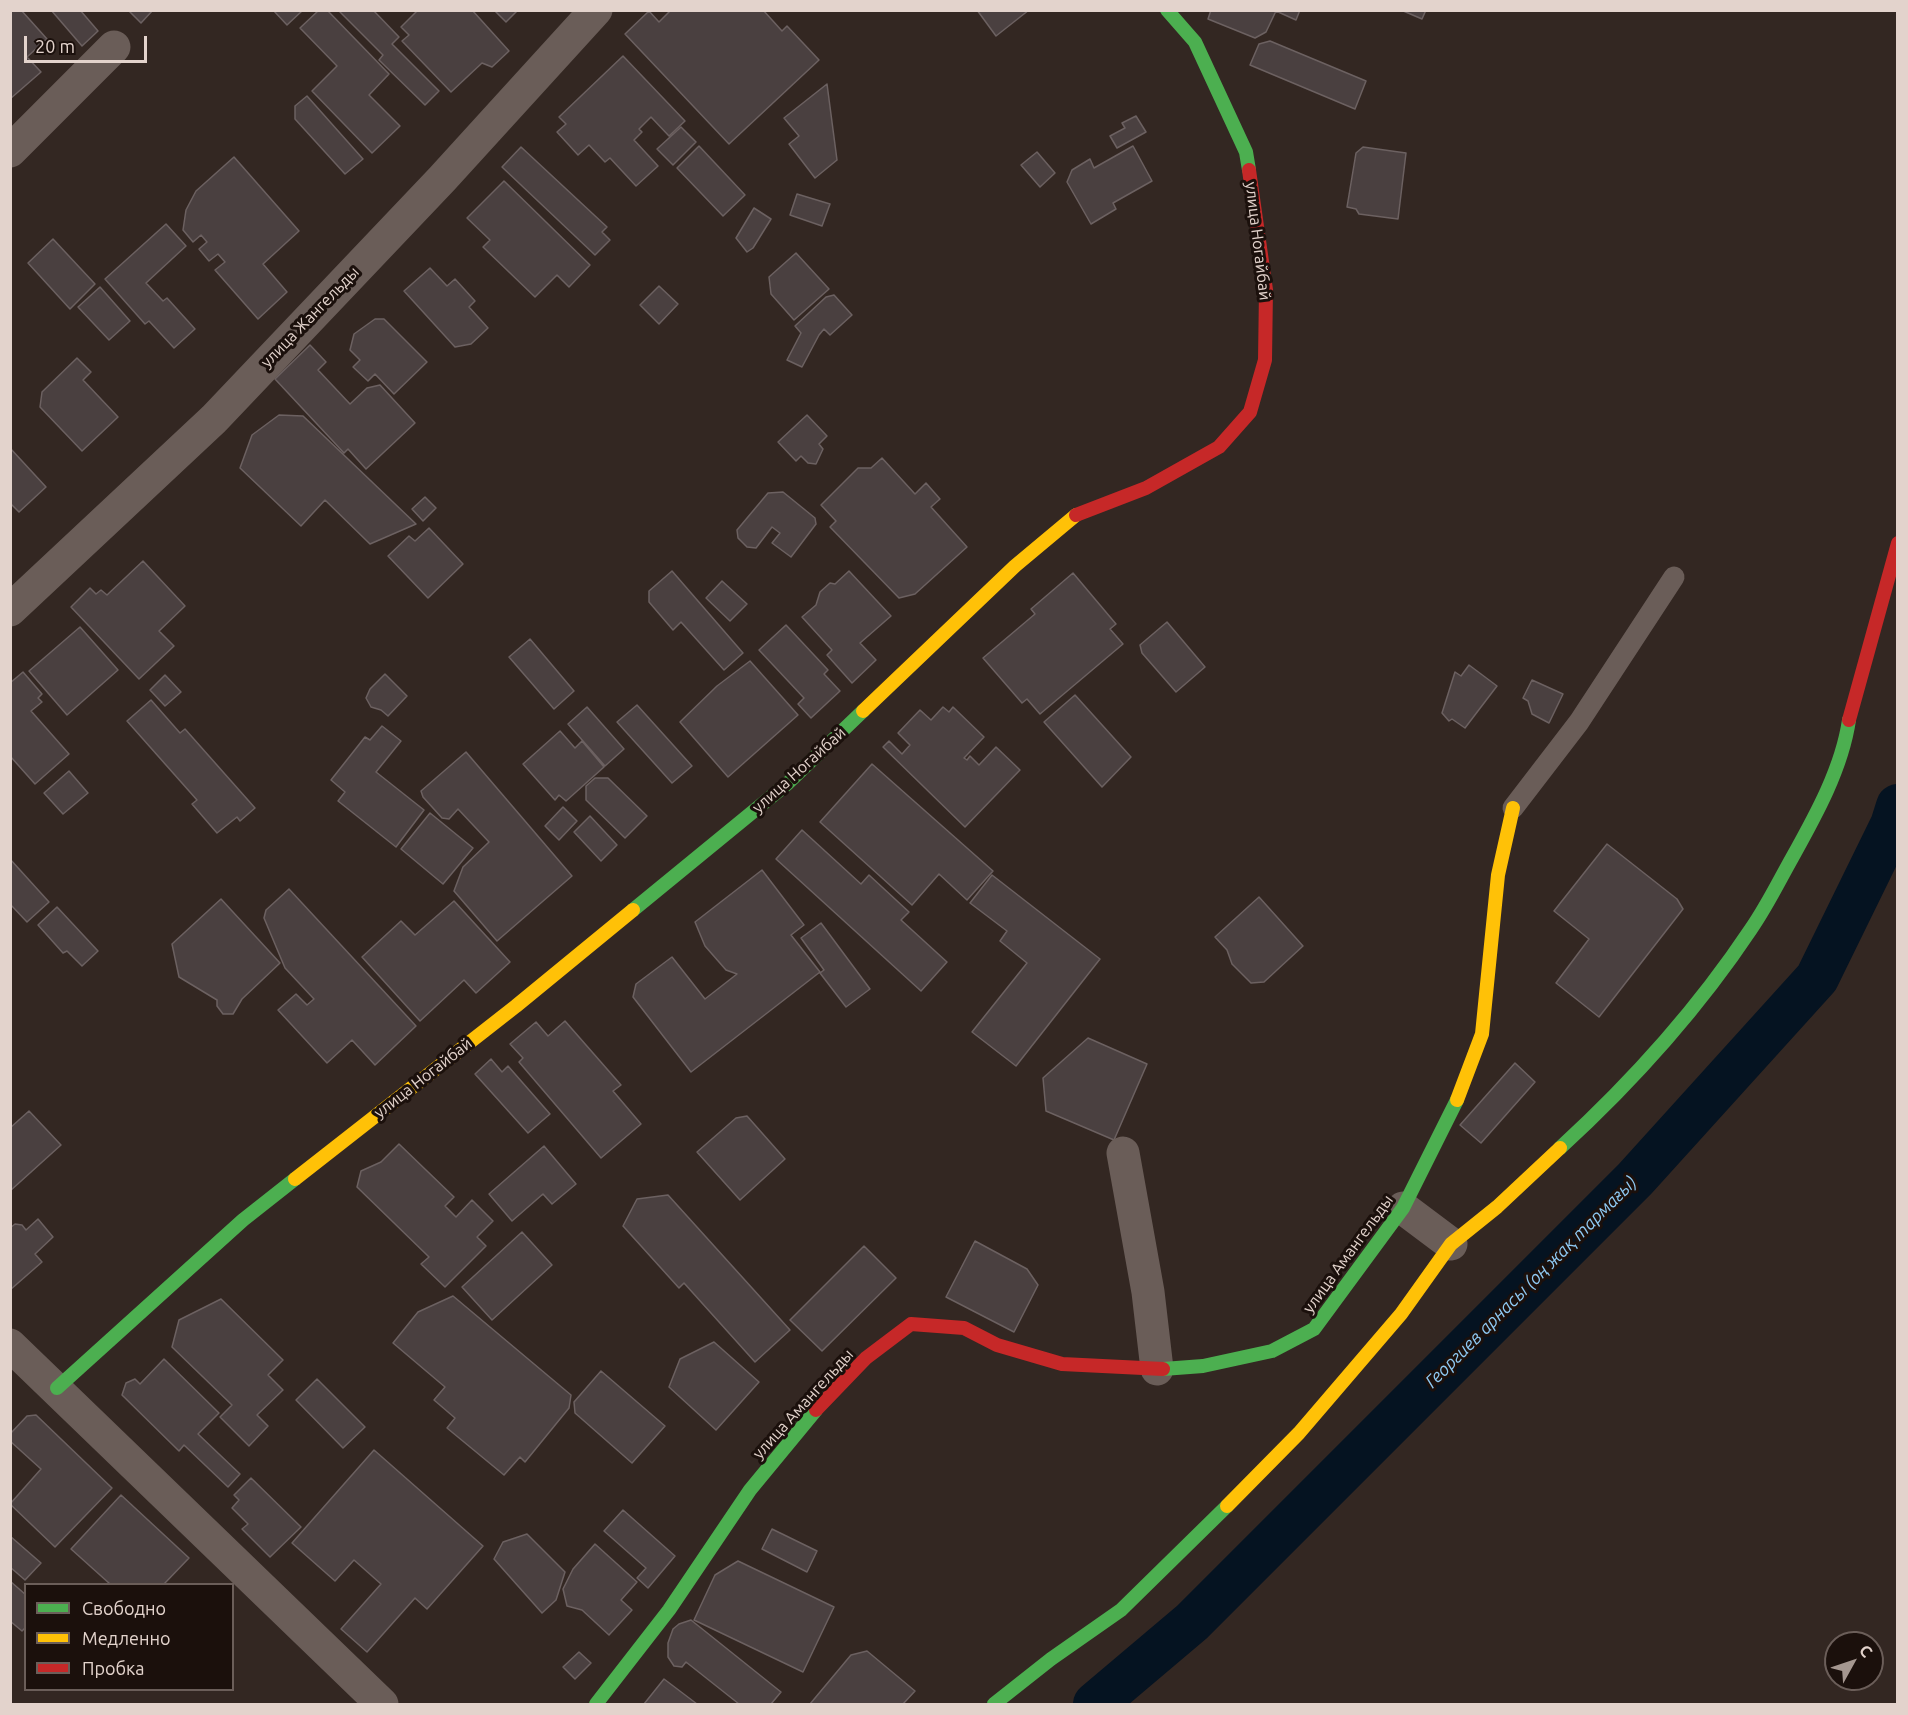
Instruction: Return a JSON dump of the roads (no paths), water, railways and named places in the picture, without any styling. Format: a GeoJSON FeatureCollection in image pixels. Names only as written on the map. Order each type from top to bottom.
{"type":"FeatureCollection","features":[{"type":"Feature","properties":{"kind":"street","name":"улица Жангельды"},"geometry":{"type":"LineString","coordinates":[[10,610],[214,419],[442,179],[596,10]]}},
{"type":"Feature","properties":{"kind":"street","name":"улица Ногайбай"},"geometry":{"type":"LineString","coordinates":[[57,1388],[243,1220],[516,1006],[788,783],[1015,566],[1076,515],[1146,488],[1219,447],[1250,412],[1265,360],[1265,278],[1246,152],[1193,26],[1167,10]]}},
{"type":"Feature","properties":{"kind":"street"},"geometry":{"type":"LineString","coordinates":[[10,151],[114,47]]}},
{"type":"Feature","properties":{"kind":"street"},"geometry":{"type":"LineString","coordinates":[[994,1704],[1051,1659],[1121,1610],[1212,1522],[1299,1433],[1401,1314],[1451,1244],[1497,1207],[1602,1110],[1675,1031],[1752,928],[1808,830],[1845,748],[1851,710],[1898,543]]}},
{"type":"Feature","properties":{"kind":"street","name":"улица Амангельды"},"geometry":{"type":"LineString","coordinates":[[596,1704],[669,1610],[750,1490],[816,1410],[866,1358],[911,1324],[964,1328],[997,1345],[1062,1364],[1157,1369],[1203,1366],[1272,1351],[1314,1329],[1403,1208],[1450,1117],[1482,1034],[1497,875],[1514,808]]}},
{"type":"Feature","properties":{"kind":"street"},"geometry":{"type":"LineString","coordinates":[[1124,1153],[1148,1292],[1157,1369]]}},
{"type":"Feature","properties":{"kind":"street"},"geometry":{"type":"LineString","coordinates":[[1403,1208],[1451,1244]]}},
{"type":"Feature","properties":{"kind":"street"},"geometry":{"type":"LineString","coordinates":[[16,1362],[57,1388],[382,1704]]}},
{"type":"Feature","properties":{"kind":"lane"},"geometry":{"type":"LineString","coordinates":[[1514,808],[1579,722],[1674,577]]}},
{"type":"Feature","properties":{"kind":"waterway","name":"Георгиев арнасы (оң жақ тармағы)"},"geometry":{"type":"LineString","coordinates":[[1095,1704],[1192,1622],[1635,1179],[1817,978],[1892,825],[1898,806]]}}]}
